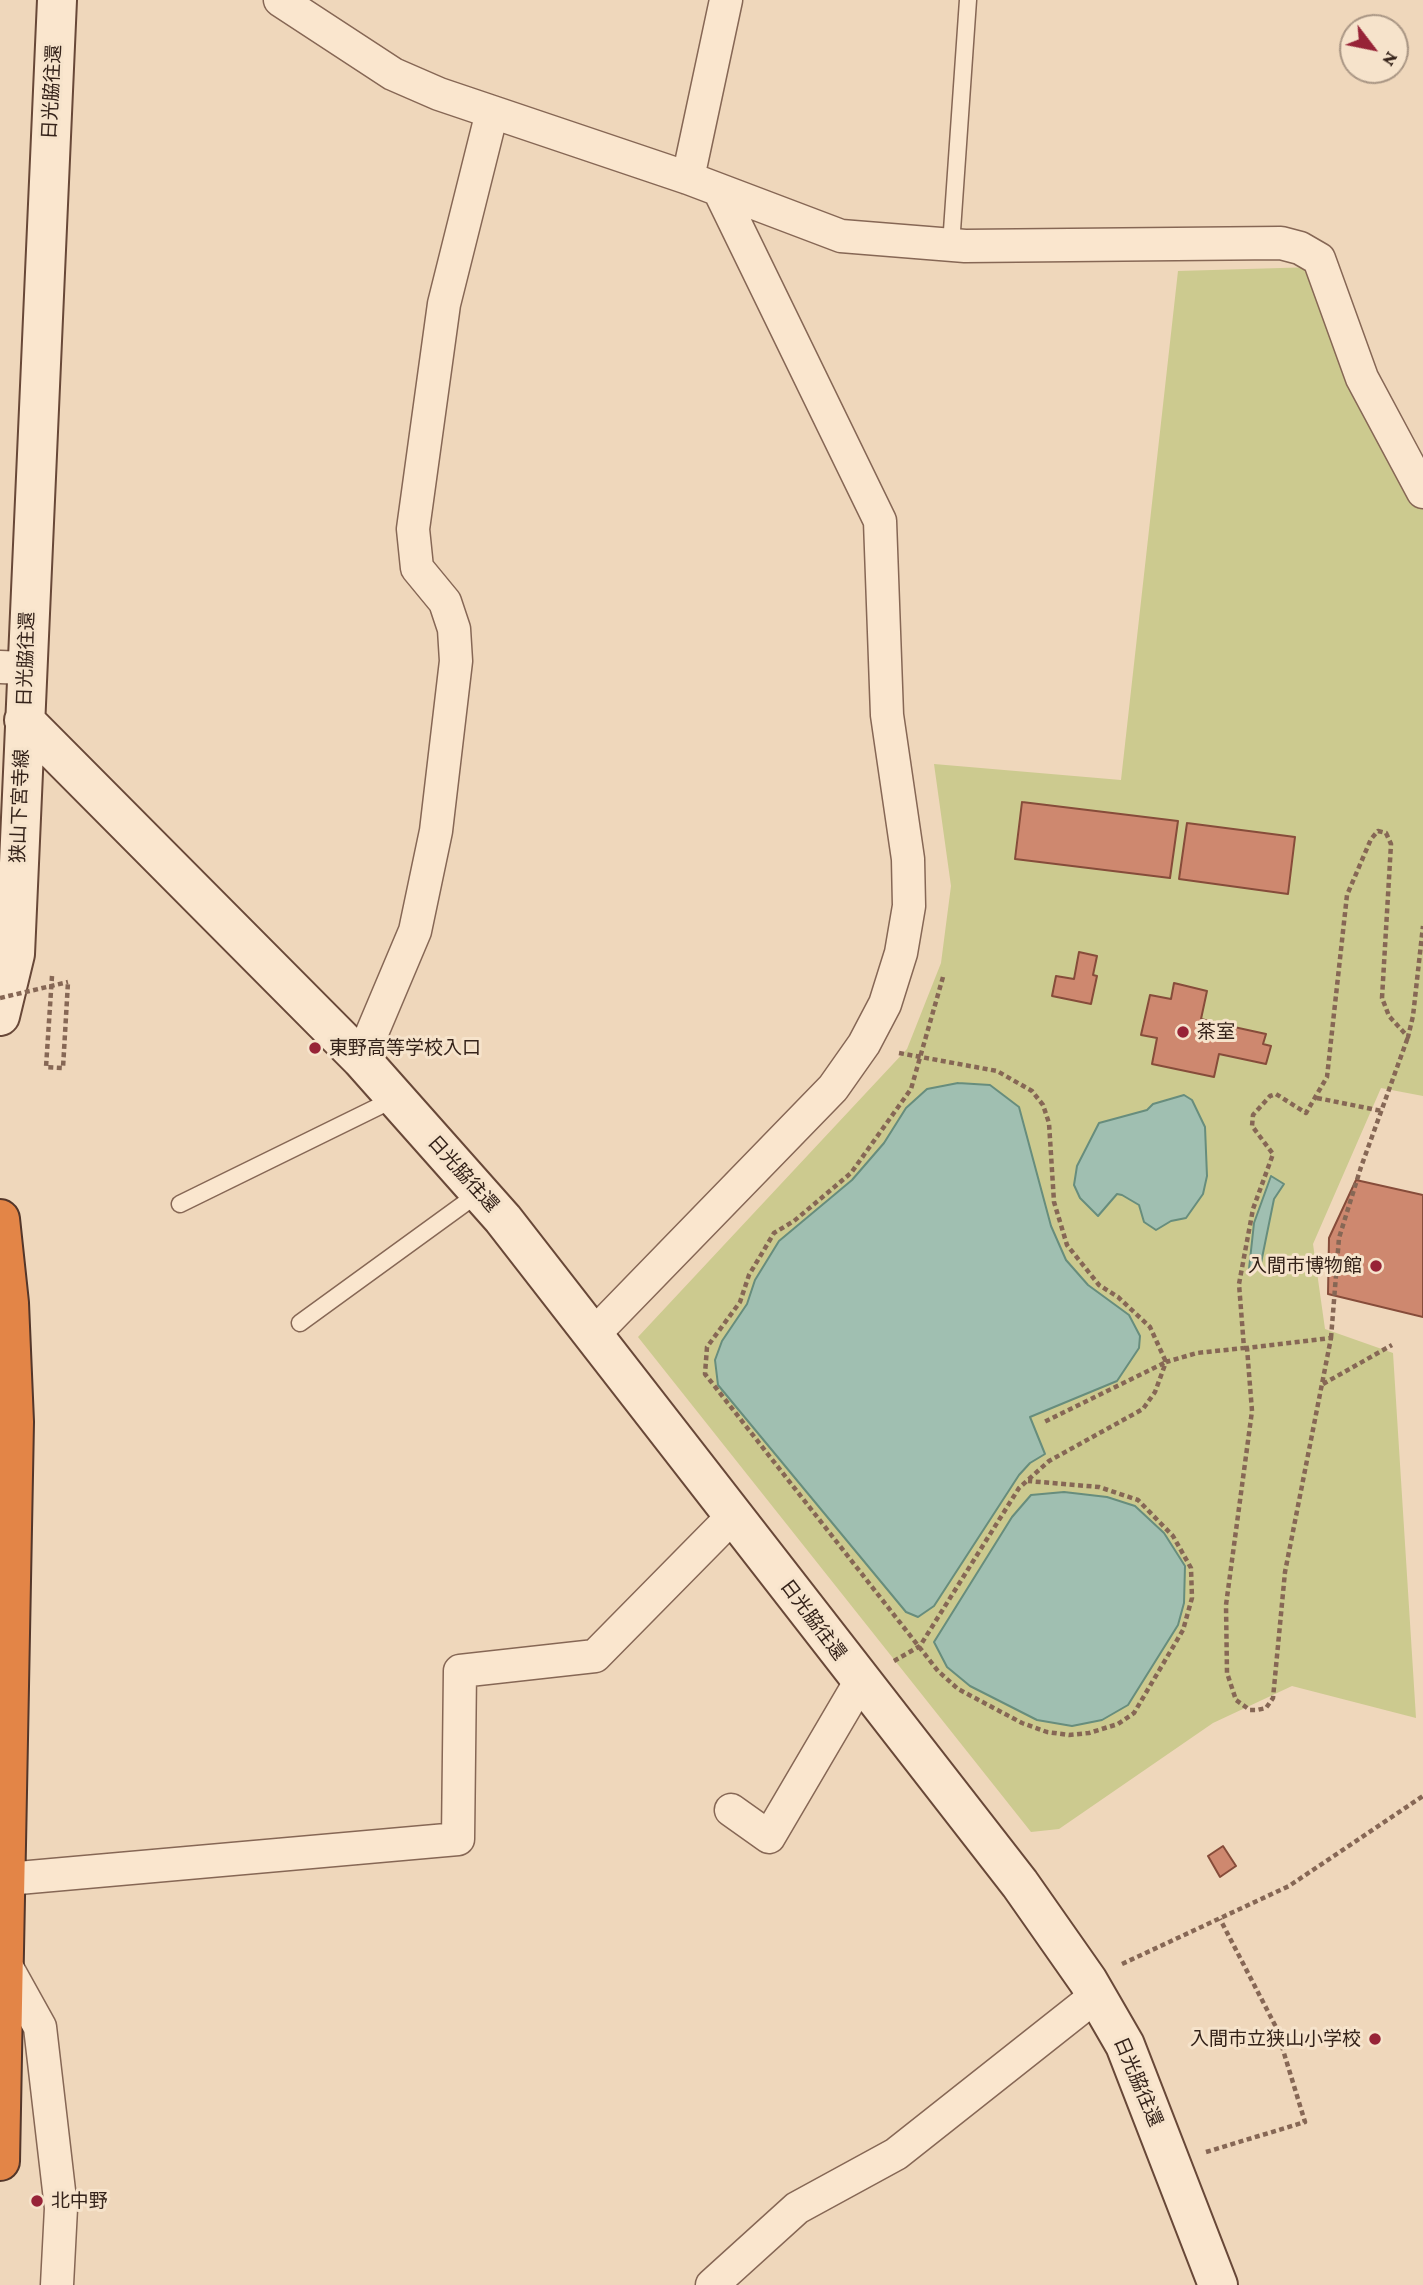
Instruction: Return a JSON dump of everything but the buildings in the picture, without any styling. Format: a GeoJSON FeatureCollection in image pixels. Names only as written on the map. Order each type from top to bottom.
{"type":"FeatureCollection","features":[{"type":"Feature","properties":{"kind":"highway"},"geometry":{"type":"LineString","coordinates":[[0,1219],[9,1303],[14,1422],[0,2161]]}},
{"type":"Feature","properties":{"kind":"street","name":"日光脇往還"},"geometry":{"type":"LineString","coordinates":[[57,0],[13,668],[23,720],[361,1059],[479,1193],[594,1334],[860,1682],[1020,1884],[1092,1988],[1125,2045],[1217,2285]]}},
{"type":"Feature","properties":{"kind":"street"},"geometry":{"type":"LineString","coordinates":[[280,0],[394,74],[439,94],[688,178],[841,236],[951,245],[1281,243],[1300,248],[1320,259],[1362,379],[1423,492]]}},
{"type":"Feature","properties":{"kind":"street"},"geometry":{"type":"LineString","coordinates":[[688,178],[726,0]]}},
{"type":"Feature","properties":{"kind":"street"},"geometry":{"type":"LineString","coordinates":[[361,1059],[415,931],[436,831],[456,661],[454,629],[446,602],[417,568],[413,529],[444,304],[492,112]]}},
{"type":"Feature","properties":{"kind":"street"},"geometry":{"type":"LineString","coordinates":[[594,1334],[834,1088],[864,1044],[885,1004],[901,953],[909,906],[908,859],[887,715],[880,521],[719,190]]}},
{"type":"Feature","properties":{"kind":"street","name":"狭山下宮寺線"},"geometry":{"type":"LineString","coordinates":[[0,1016],[15,954],[23,720]]}},
{"type":"Feature","properties":{"kind":"street"},"geometry":{"type":"LineString","coordinates":[[7,1879],[458,1839],[460,1671],[595,1656],[733,1516]]}},
{"type":"Feature","properties":{"kind":"street"},"geometry":{"type":"LineString","coordinates":[[731,1810],[769,1837],[860,1682]]}},
{"type":"Feature","properties":{"kind":"street"},"geometry":{"type":"LineString","coordinates":[[5,1964],[40,2027],[61,2208],[57,2285]]}},
{"type":"Feature","properties":{"kind":"street"},"geometry":{"type":"LineString","coordinates":[[712,2285],[797,2208],[896,2154],[1092,1988]]}},
{"type":"Feature","properties":{"kind":"lane"},"geometry":{"type":"LineString","coordinates":[[951,245],[968,0]]}},
{"type":"Feature","properties":{"kind":"lane"},"geometry":{"type":"LineString","coordinates":[[180,1204],[396,1098]]}},
{"type":"Feature","properties":{"kind":"lane"},"geometry":{"type":"LineString","coordinates":[[300,1323],[479,1193]]}},
{"type":"Feature","properties":{"kind":"path"},"geometry":{"type":"LineString","coordinates":[[1408,1037],[1389,1016],[1382,998],[1391,844],[1386,833],[1378,831],[1371,839],[1348,895],[1327,1077],[1306,1113],[1276,1094],[1270,1096],[1253,1115],[1252,1126],[1273,1154],[1254,1209],[1239,1284],[1252,1411],[1225,1628],[1227,1673],[1236,1700],[1250,1710],[1265,1708],[1273,1698],[1285,1572],[1331,1338],[1339,1238],[1360,1167],[1408,1037],[1413,1016],[1423,926]]}},
{"type":"Feature","properties":{"kind":"path"},"geometry":{"type":"LineString","coordinates":[[0,998],[68,982],[63,1068],[47,1067],[52,975]]}},
{"type":"Feature","properties":{"kind":"path"},"geometry":{"type":"LineString","coordinates":[[943,977],[911,1088],[851,1173],[794,1221],[774,1233],[749,1275],[740,1302],[707,1347],[705,1374],[938,1671],[958,1689],[999,1713],[1047,1732],[1069,1735],[1090,1733],[1118,1724],[1134,1713],[1183,1630],[1194,1583],[1184,1550],[1138,1500],[1098,1487],[1027,1481]]}},
{"type":"Feature","properties":{"kind":"path"},"geometry":{"type":"LineString","coordinates":[[1413,1016],[1423,1018]]}},
{"type":"Feature","properties":{"kind":"path"},"geometry":{"type":"LineString","coordinates":[[860,1682],[920,1646],[1019,1488],[1049,1461],[1143,1409],[1154,1392],[1166,1362],[1150,1327],[1118,1297],[1099,1285],[1067,1245],[1054,1202],[1049,1123],[1043,1105],[1032,1091],[997,1071],[864,1044]]}},
{"type":"Feature","properties":{"kind":"path"},"geometry":{"type":"LineString","coordinates":[[1317,1098],[1382,1111]]}},
{"type":"Feature","properties":{"kind":"path"},"geometry":{"type":"LineString","coordinates":[[1044,1422],[1166,1362],[1197,1353],[1331,1338]]}},
{"type":"Feature","properties":{"kind":"path"},"geometry":{"type":"LineString","coordinates":[[1322,1385],[1392,1345]]}},
{"type":"Feature","properties":{"kind":"path"},"geometry":{"type":"LineString","coordinates":[[1092,1988],[1220,1919],[1289,1886],[1423,1796]]}},
{"type":"Feature","properties":{"kind":"path"},"geometry":{"type":"LineString","coordinates":[[1171,2162],[1305,2122],[1276,2027],[1220,1919]]}},
{"type":"Feature","properties":{"kind":"shaded area"},"geometry":{"type":"Polygon","coordinates":[[[1315,267],[1411,490],[1423,508],[1423,1096],[1381,1088],[1313,1244],[1325,1329],[1393,1353],[1416,1718],[1292,1686],[1213,1723],[1059,1829],[1031,1832],[638,1337],[907,1049],[941,963],[951,886],[934,764],[1121,780],[1178,271],[1315,267]]]}},
{"type":"Feature","properties":{"kind":"shaded area"},"geometry":{"type":"Polygon","coordinates":[[[958,1083],[990,1085],[1019,1107],[1051,1226],[1066,1260],[1088,1285],[1129,1315],[1140,1336],[1139,1348],[1117,1381],[1030,1417],[1045,1454],[1030,1463],[1019,1475],[934,1606],[918,1617],[906,1612],[718,1385],[715,1360],[722,1341],[747,1304],[755,1280],[779,1241],[852,1180],[884,1143],[906,1108],[927,1089],[958,1083]]]}},
{"type":"Feature","properties":{"kind":"shaded area"},"geometry":{"type":"Polygon","coordinates":[[[1184,1095],[1192,1100],[1205,1127],[1207,1176],[1203,1194],[1186,1218],[1171,1221],[1156,1230],[1144,1222],[1139,1205],[1117,1194],[1098,1216],[1080,1198],[1074,1185],[1077,1166],[1099,1123],[1147,1110],[1153,1104],[1184,1095]]]}},
{"type":"Feature","properties":{"kind":"shaded area"},"geometry":{"type":"Polygon","coordinates":[[[1271,1176],[1284,1184],[1274,1199],[1261,1263],[1249,1269],[1254,1223],[1271,1176]]]}},
{"type":"Feature","properties":{"kind":"shaded area"},"geometry":{"type":"Polygon","coordinates":[[[1064,1492],[1107,1497],[1135,1506],[1164,1533],[1185,1566],[1184,1603],[1178,1625],[1128,1705],[1102,1720],[1072,1726],[1037,1720],[970,1686],[947,1667],[934,1642],[1012,1517],[1031,1495],[1064,1492]]]}},
{"type":"Feature","properties":{"kind":"place","name":"茶室"},"geometry":{"type":"Point","coordinates":[1183,1032]}},
{"type":"Feature","properties":{"kind":"place","name":"東野高等学校入口"},"geometry":{"type":"Point","coordinates":[315,1048]}},
{"type":"Feature","properties":{"kind":"place","name":"入間市博物館"},"geometry":{"type":"Point","coordinates":[1376,1266]}},
{"type":"Feature","properties":{"kind":"place","name":"入間市立狭山小学校"},"geometry":{"type":"Point","coordinates":[1375,2039]}},
{"type":"Feature","properties":{"kind":"place","name":"北中野"},"geometry":{"type":"Point","coordinates":[37,2201]}}]}
